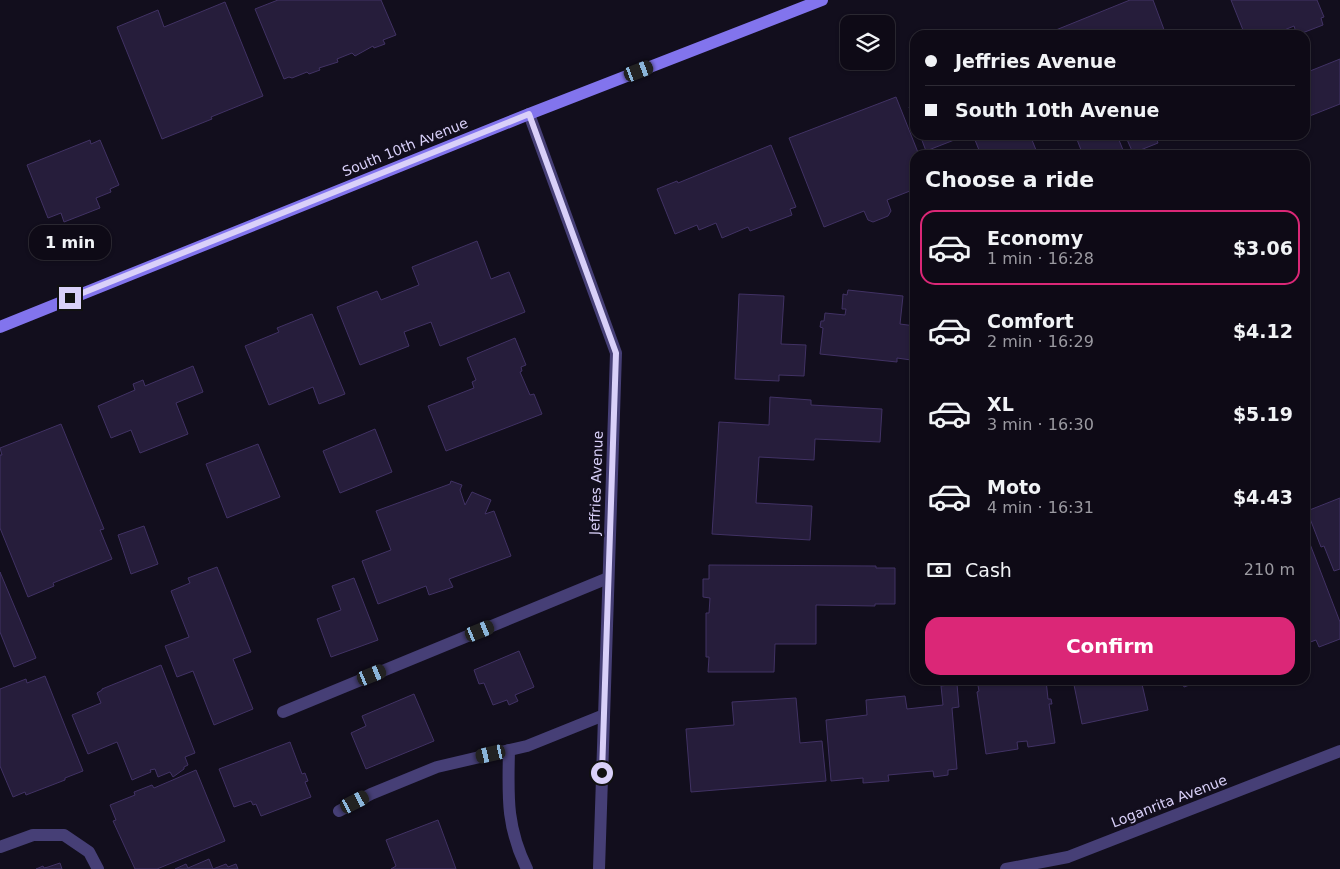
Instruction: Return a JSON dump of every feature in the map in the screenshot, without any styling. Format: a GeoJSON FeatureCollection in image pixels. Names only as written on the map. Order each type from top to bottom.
{"type":"FeatureCollection","features":[{"type":"Feature","properties":{"kind":"street","name":"South 10th Avenue"},"geometry":{"type":"LineString","coordinates":[[0,327],[529,114],[822,0]]}},
{"type":"Feature","properties":{"kind":"street","name":"Jeffries Avenue"},"geometry":{"type":"LineString","coordinates":[[529,114],[616,353],[599,869]]}},
{"type":"Feature","properties":{"kind":"street"},"geometry":{"type":"LineString","coordinates":[[283,712],[608,578]]}},
{"type":"Feature","properties":{"kind":"street"},"geometry":{"type":"LineString","coordinates":[[339,810],[371,794],[436,767],[526,746],[604,715]]}},
{"type":"Feature","properties":{"kind":"street"},"geometry":{"type":"LineString","coordinates":[[510,750],[508,803],[512,831],[527,869]]}},
{"type":"Feature","properties":{"kind":"street","name":"Loganrita Avenue"},"geometry":{"type":"LineString","coordinates":[[1006,869],[1068,857],[1340,750]]}},
{"type":"Feature","properties":{"kind":"street"},"geometry":{"type":"LineString","coordinates":[[0,847],[33,835],[64,835],[90,852],[98,869]]}},
{"type":"Feature","properties":{"kind":"building"},"geometry":{"type":"Polygon","coordinates":[[[278,0],[381,0],[396,35],[383,40],[385,44],[374,48],[373,46],[355,56],[352,53],[337,59],[338,62],[319,68],[320,70],[284,79],[255,9],[278,0]]]}},
{"type":"Feature","properties":{"kind":"building"},"geometry":{"type":"Polygon","coordinates":[[[1130,0],[1153,0],[1164,30],[1056,30],[1130,0]]]}},
{"type":"Feature","properties":{"kind":"building"},"geometry":{"type":"Polygon","coordinates":[[[1231,0],[1317,0],[1324,17],[1321,18],[1323,25],[1310,30],[1295,30],[1294,26],[1284,30],[1243,30],[1231,0]]]}},
{"type":"Feature","properties":{"kind":"building"},"geometry":{"type":"Polygon","coordinates":[[[225,2],[263,96],[162,139],[117,27],[158,10],[164,27],[225,2]]]}},
{"type":"Feature","properties":{"kind":"building"},"geometry":{"type":"Polygon","coordinates":[[[1340,59],[1340,104],[1310,116],[1310,71],[1340,59]]]}},
{"type":"Feature","properties":{"kind":"building"},"geometry":{"type":"Polygon","coordinates":[[[896,97],[910,132],[910,140],[913,140],[917,150],[910,150],[910,191],[887,200],[891,211],[888,216],[873,222],[868,220],[864,211],[824,227],[789,138],[896,97]]]}},
{"type":"Feature","properties":{"kind":"building"},"geometry":{"type":"Polygon","coordinates":[[[90,140],[91,144],[100,140],[119,185],[110,189],[111,192],[96,198],[100,208],[64,222],[61,213],[48,218],[27,165],[90,140]]]}},
{"type":"Feature","properties":{"kind":"building"},"geometry":{"type":"Polygon","coordinates":[[[922,140],[954,140],[929,150],[926,150],[922,140]]]}},
{"type":"Feature","properties":{"kind":"building"},"geometry":{"type":"Polygon","coordinates":[[[975,140],[1032,140],[1036,150],[979,150],[975,140]]]}},
{"type":"Feature","properties":{"kind":"building"},"geometry":{"type":"Polygon","coordinates":[[[1077,140],[1119,140],[1123,150],[1081,150],[1077,140]]]}},
{"type":"Feature","properties":{"kind":"building"},"geometry":{"type":"Polygon","coordinates":[[[1127,140],[1157,140],[1158,143],[1140,150],[1132,150],[1127,140]]]}},
{"type":"Feature","properties":{"kind":"building"},"geometry":{"type":"Polygon","coordinates":[[[771,145],[796,207],[790,209],[792,215],[750,231],[748,227],[722,238],[716,223],[699,230],[697,225],[675,234],[657,189],[677,181],[678,183],[771,145]]]}},
{"type":"Feature","properties":{"kind":"building"},"geometry":{"type":"Polygon","coordinates":[[[477,241],[491,279],[509,272],[525,312],[440,346],[431,322],[404,332],[409,346],[360,365],[337,307],[377,291],[381,300],[419,285],[412,267],[477,241]]]}},
{"type":"Feature","properties":{"kind":"building"},"geometry":{"type":"Polygon","coordinates":[[[848,290],[903,296],[900,324],[910,325],[910,360],[897,358],[897,362],[820,354],[823,328],[820,327],[821,321],[824,321],[825,313],[845,315],[846,309],[842,309],[843,294],[847,295],[848,290]]]}},
{"type":"Feature","properties":{"kind":"building"},"geometry":{"type":"Polygon","coordinates":[[[739,294],[784,296],[781,344],[806,345],[804,376],[779,375],[779,381],[735,379],[739,294]]]}},
{"type":"Feature","properties":{"kind":"building"},"geometry":{"type":"Polygon","coordinates":[[[312,314],[345,394],[319,404],[313,387],[269,405],[245,346],[279,332],[277,328],[312,314]]]}},
{"type":"Feature","properties":{"kind":"building"},"geometry":{"type":"Polygon","coordinates":[[[515,338],[526,365],[521,367],[522,371],[520,372],[530,395],[534,394],[542,414],[446,451],[428,406],[474,388],[472,382],[476,380],[467,358],[515,338]]]}},
{"type":"Feature","properties":{"kind":"building"},"geometry":{"type":"Polygon","coordinates":[[[193,366],[203,392],[176,403],[188,434],[140,453],[131,430],[111,438],[98,406],[135,390],[133,384],[143,380],[145,386],[193,366]]]}},
{"type":"Feature","properties":{"kind":"building"},"geometry":{"type":"Polygon","coordinates":[[[770,397],[811,400],[811,405],[882,409],[880,442],[815,439],[814,460],[759,457],[756,503],[812,506],[810,540],[712,534],[719,422],[769,425],[770,397]]]}},
{"type":"Feature","properties":{"kind":"building"},"geometry":{"type":"Polygon","coordinates":[[[61,424],[104,529],[100,530],[112,559],[53,583],[54,586],[28,597],[0,528],[0,455],[2,455],[0,448],[61,424]]]}},
{"type":"Feature","properties":{"kind":"building"},"geometry":{"type":"Polygon","coordinates":[[[375,429],[392,472],[340,493],[323,451],[375,429]]]}},
{"type":"Feature","properties":{"kind":"building"},"geometry":{"type":"Polygon","coordinates":[[[258,444],[280,497],[227,518],[206,464],[258,444]]]}},
{"type":"Feature","properties":{"kind":"building"},"geometry":{"type":"Polygon","coordinates":[[[451,481],[462,485],[460,490],[465,505],[472,492],[491,500],[485,514],[494,511],[511,556],[449,579],[453,587],[429,595],[426,586],[378,604],[362,561],[391,550],[376,511],[450,484],[451,481]]]}},
{"type":"Feature","properties":{"kind":"building"},"geometry":{"type":"Polygon","coordinates":[[[1340,498],[1340,569],[1334,571],[1324,546],[1321,547],[1310,519],[1310,510],[1340,498]]]}},
{"type":"Feature","properties":{"kind":"building"},"geometry":{"type":"Polygon","coordinates":[[[144,526],[158,564],[131,574],[118,535],[144,526]]]}},
{"type":"Feature","properties":{"kind":"building"},"geometry":{"type":"Polygon","coordinates":[[[1310,544],[1340,622],[1340,639],[1319,647],[1316,640],[1310,642],[1310,544]]]}},
{"type":"Feature","properties":{"kind":"building"},"geometry":{"type":"Polygon","coordinates":[[[709,565],[876,566],[876,568],[895,568],[895,604],[875,604],[875,606],[816,605],[816,644],[775,644],[774,672],[708,672],[709,657],[706,657],[706,613],[709,613],[710,598],[703,597],[703,579],[709,579],[709,565]]]}},
{"type":"Feature","properties":{"kind":"building"},"geometry":{"type":"Polygon","coordinates":[[[217,567],[251,652],[233,659],[253,709],[214,725],[193,671],[177,677],[165,646],[189,637],[171,591],[190,583],[188,578],[217,567]]]}},
{"type":"Feature","properties":{"kind":"building"},"geometry":{"type":"Polygon","coordinates":[[[0,572],[36,658],[14,667],[0,632],[0,572]]]}},
{"type":"Feature","properties":{"kind":"building"},"geometry":{"type":"Polygon","coordinates":[[[354,578],[378,640],[331,657],[317,619],[341,610],[332,586],[354,578]]]}},
{"type":"Feature","properties":{"kind":"building"},"geometry":{"type":"Polygon","coordinates":[[[519,651],[534,687],[515,695],[518,701],[509,705],[507,700],[493,705],[484,683],[479,684],[474,670],[519,651]]]}},
{"type":"Feature","properties":{"kind":"building"},"geometry":{"type":"Polygon","coordinates":[[[161,665],[195,753],[185,757],[188,765],[173,777],[170,772],[158,777],[155,769],[132,780],[117,742],[88,754],[72,715],[101,703],[97,693],[102,689],[161,665]]]}},
{"type":"Feature","properties":{"kind":"building"},"geometry":{"type":"Polygon","coordinates":[[[45,676],[83,771],[26,795],[25,792],[13,797],[0,766],[0,689],[26,679],[27,683],[45,676]]]}},
{"type":"Feature","properties":{"kind":"building"},"geometry":{"type":"Polygon","coordinates":[[[957,685],[959,707],[952,708],[957,769],[948,770],[948,775],[934,777],[933,771],[888,775],[889,781],[863,783],[863,778],[831,781],[826,720],[867,715],[866,700],[905,696],[907,709],[943,705],[941,686],[957,685]]]}},
{"type":"Feature","properties":{"kind":"building"},"geometry":{"type":"Polygon","coordinates":[[[978,685],[1047,685],[1048,699],[1051,699],[1052,704],[1049,704],[1055,743],[1028,747],[1027,741],[1017,742],[1018,749],[986,754],[977,692],[979,691],[978,685]]]}},
{"type":"Feature","properties":{"kind":"building"},"geometry":{"type":"Polygon","coordinates":[[[1074,685],[1142,685],[1148,710],[1082,724],[1074,685]]]}},
{"type":"Feature","properties":{"kind":"building"},"geometry":{"type":"Polygon","coordinates":[[[414,694],[434,741],[366,769],[351,733],[366,726],[362,716],[414,694]]]}},
{"type":"Feature","properties":{"kind":"building"},"geometry":{"type":"Polygon","coordinates":[[[796,698],[800,743],[822,741],[826,781],[691,792],[686,729],[734,725],[732,702],[796,698]]]}},
{"type":"Feature","properties":{"kind":"building"},"geometry":{"type":"Polygon","coordinates":[[[290,742],[302,774],[305,773],[308,781],[305,782],[311,797],[261,816],[256,804],[253,805],[251,801],[234,807],[219,769],[290,742]]]}},
{"type":"Feature","properties":{"kind":"building"},"geometry":{"type":"Polygon","coordinates":[[[196,770],[225,841],[157,869],[135,869],[113,821],[116,820],[110,805],[135,795],[134,792],[152,785],[154,788],[196,770]]]}},
{"type":"Feature","properties":{"kind":"building"},"geometry":{"type":"Polygon","coordinates":[[[438,820],[456,869],[391,869],[396,866],[386,840],[438,820]]]}},
{"type":"Feature","properties":{"kind":"building"},"geometry":{"type":"Polygon","coordinates":[[[209,859],[213,869],[175,869],[186,864],[188,868],[209,859]]]}},
{"type":"Feature","properties":{"kind":"building"},"geometry":{"type":"Polygon","coordinates":[[[60,863],[62,869],[36,869],[43,866],[44,868],[60,863]]]}},
{"type":"Feature","properties":{"kind":"building"},"geometry":{"type":"Polygon","coordinates":[[[226,864],[228,867],[236,864],[238,869],[213,869],[226,864]]]}},
{"type":"Feature","properties":{"kind":"route"},"geometry":{"type":"LineString","coordinates":[[70,298],[529,114],[616,353],[602,773]]}}]}
